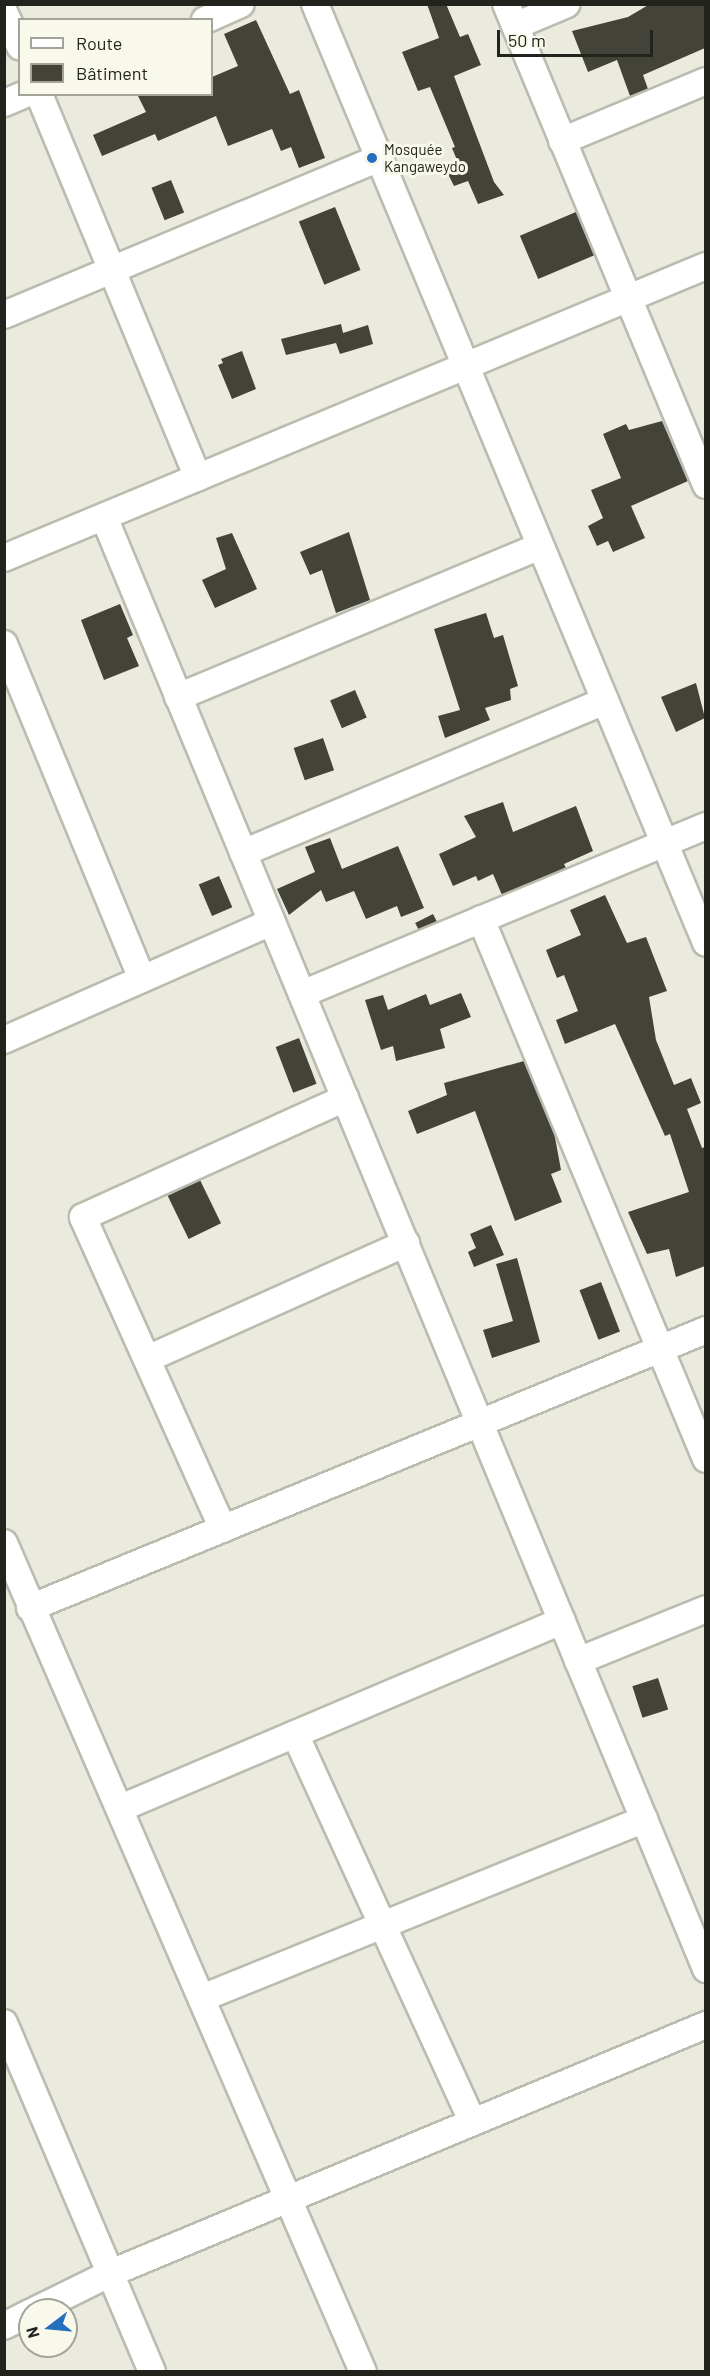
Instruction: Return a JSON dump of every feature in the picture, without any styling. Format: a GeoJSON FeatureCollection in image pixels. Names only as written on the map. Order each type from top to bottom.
{"type":"FeatureCollection","features":[{"type":"Feature","properties":{"kind":"street"},"geometry":{"type":"LineString","coordinates":[[210,18],[241,4]]}},
{"type":"Feature","properties":{"kind":"street"},"geometry":{"type":"LineString","coordinates":[[315,4],[705,943]]}},
{"type":"Feature","properties":{"kind":"street"},"geometry":{"type":"LineString","coordinates":[[567,4],[510,15],[628,298],[700,459],[705,485]]}},
{"type":"Feature","properties":{"kind":"street"},"geometry":{"type":"LineString","coordinates":[[4,12],[18,43]]}},
{"type":"Feature","properties":{"kind":"street"},"geometry":{"type":"LineString","coordinates":[[562,141],[705,81]]}},
{"type":"Feature","properties":{"kind":"street"},"geometry":{"type":"LineString","coordinates":[[4,103],[21,96]]}},
{"type":"Feature","properties":{"kind":"street"},"geometry":{"type":"LineString","coordinates":[[40,96],[198,477]]}},
{"type":"Feature","properties":{"kind":"street"},"geometry":{"type":"LineString","coordinates":[[4,315],[379,158]]}},
{"type":"Feature","properties":{"kind":"street"},"geometry":{"type":"LineString","coordinates":[[4,558],[705,266]]}},
{"type":"Feature","properties":{"kind":"street"},"geometry":{"type":"LineString","coordinates":[[104,517],[705,1969]]}},
{"type":"Feature","properties":{"kind":"street"},"geometry":{"type":"LineString","coordinates":[[178,697],[540,546]]}},
{"type":"Feature","properties":{"kind":"street"},"geometry":{"type":"LineString","coordinates":[[4,644],[142,979]]}},
{"type":"Feature","properties":{"kind":"street"},"geometry":{"type":"LineString","coordinates":[[243,853],[605,701]]}},
{"type":"Feature","properties":{"kind":"street"},"geometry":{"type":"LineString","coordinates":[[302,994],[705,826]]}},
{"type":"Feature","properties":{"kind":"street"},"geometry":{"type":"LineString","coordinates":[[481,919],[705,1459]]}},
{"type":"Feature","properties":{"kind":"street"},"geometry":{"type":"LineString","coordinates":[[4,1040],[272,922]]}},
{"type":"Feature","properties":{"kind":"street"},"geometry":{"type":"LineString","coordinates":[[224,1529],[83,1217],[345,1098]]}},
{"type":"Feature","properties":{"kind":"street"},"geometry":{"type":"LineString","coordinates":[[147,1359],[406,1243]]}},
{"type":"Feature","properties":{"kind":"street"},"geometry":{"type":"LineString","coordinates":[[30,1608],[705,1330]]}},
{"type":"Feature","properties":{"kind":"street"},"geometry":{"type":"LineString","coordinates":[[4,1543],[30,1608],[121,1808],[363,2372]]}},
{"type":"Feature","properties":{"kind":"street"},"geometry":{"type":"LineString","coordinates":[[578,1661],[705,1609]]}},
{"type":"Feature","properties":{"kind":"street"},"geometry":{"type":"LineString","coordinates":[[121,1808],[562,1622]]}},
{"type":"Feature","properties":{"kind":"street"},"geometry":{"type":"LineString","coordinates":[[296,1734],[473,2122]]}},
{"type":"Feature","properties":{"kind":"street"},"geometry":{"type":"LineString","coordinates":[[202,1998],[644,1819]]}},
{"type":"Feature","properties":{"kind":"street"},"geometry":{"type":"LineString","coordinates":[[4,2023],[152,2372]]}},
{"type":"Feature","properties":{"kind":"street"},"geometry":{"type":"LineString","coordinates":[[60,2298],[111,2273],[705,2025]]}},
{"type":"Feature","properties":{"kind":"street"},"geometry":{"type":"LineString","coordinates":[[4,2326],[18,2319]]}},
{"type":"Feature","properties":{"kind":"building"},"geometry":{"type":"Polygon","coordinates":[[[427,4],[446,4],[460,37],[468,34],[481,65],[454,76],[494,182],[504,195],[478,204],[468,181],[454,186],[446,170],[459,165],[452,148],[455,147],[430,87],[418,91],[402,52],[439,38],[427,4]]]}},
{"type":"Feature","properties":{"kind":"building"},"geometry":{"type":"Polygon","coordinates":[[[650,4],[705,4],[705,48],[643,75],[648,89],[630,96],[617,60],[588,72],[572,31],[628,17],[650,4]]]}},
{"type":"Feature","properties":{"kind":"building"},"geometry":{"type":"Polygon","coordinates":[[[256,20],[290,94],[299,90],[325,158],[299,168],[291,147],[281,151],[272,129],[228,146],[216,116],[158,141],[155,134],[102,156],[93,135],[146,112],[138,96],[213,96],[213,77],[238,66],[224,34],[256,20]]]}},
{"type":"Feature","properties":{"kind":"building"},"geometry":{"type":"Polygon","coordinates":[[[171,180],[184,212],[165,220],[152,188],[171,180]]]}},
{"type":"Feature","properties":{"kind":"building"},"geometry":{"type":"Polygon","coordinates":[[[335,207],[360,270],[324,285],[299,222],[335,207]]]}},
{"type":"Feature","properties":{"kind":"building"},"geometry":{"type":"Polygon","coordinates":[[[576,212],[594,255],[538,279],[520,236],[576,212]]]}},
{"type":"Feature","properties":{"kind":"building"},"geometry":{"type":"Polygon","coordinates":[[[341,324],[343,333],[368,325],[373,344],[340,354],[336,343],[286,355],[281,339],[341,324]]]}},
{"type":"Feature","properties":{"kind":"building"},"geometry":{"type":"Polygon","coordinates":[[[242,351],[256,389],[232,399],[218,365],[223,363],[221,359],[242,351]]]}},
{"type":"Feature","properties":{"kind":"building"},"geometry":{"type":"Polygon","coordinates":[[[662,421],[688,481],[631,506],[645,538],[613,552],[608,541],[597,546],[588,526],[603,518],[591,490],[621,478],[603,434],[626,424],[629,430],[662,421]]]}},
{"type":"Feature","properties":{"kind":"building"},"geometry":{"type":"Polygon","coordinates":[[[349,532],[370,600],[336,613],[322,570],[310,575],[300,552],[349,532]]]}},
{"type":"Feature","properties":{"kind":"building"},"geometry":{"type":"Polygon","coordinates":[[[232,533],[257,589],[215,608],[202,580],[226,569],[216,538],[232,533]]]}},
{"type":"Feature","properties":{"kind":"building"},"geometry":{"type":"Polygon","coordinates":[[[120,604],[133,635],[127,638],[139,666],[104,680],[81,620],[120,604]]]}},
{"type":"Feature","properties":{"kind":"building"},"geometry":{"type":"Polygon","coordinates":[[[486,613],[494,638],[503,635],[518,686],[510,689],[511,700],[485,708],[490,720],[445,738],[438,716],[460,710],[434,629],[486,613]]]}},
{"type":"Feature","properties":{"kind":"building"},"geometry":{"type":"Polygon","coordinates":[[[696,683],[705,718],[676,732],[661,697],[696,683]]]}},
{"type":"Feature","properties":{"kind":"building"},"geometry":{"type":"Polygon","coordinates":[[[355,690],[367,718],[342,728],[330,701],[355,690]]]}},
{"type":"Feature","properties":{"kind":"building"},"geometry":{"type":"Polygon","coordinates":[[[323,738],[334,770],[305,780],[294,748],[323,738]]]}},
{"type":"Feature","properties":{"kind":"building"},"geometry":{"type":"Polygon","coordinates":[[[503,802],[513,832],[576,806],[593,851],[564,864],[566,868],[502,895],[493,874],[478,881],[476,876],[453,886],[439,854],[476,837],[464,816],[503,802]]]}},
{"type":"Feature","properties":{"kind":"building"},"geometry":{"type":"Polygon","coordinates":[[[330,838],[342,869],[398,846],[424,908],[401,917],[397,906],[366,919],[354,891],[326,902],[321,890],[289,915],[277,889],[315,872],[305,847],[330,838]]]}},
{"type":"Feature","properties":{"kind":"building"},"geometry":{"type":"Polygon","coordinates":[[[219,876],[232,907],[212,916],[199,885],[219,876]]]}},
{"type":"Feature","properties":{"kind":"building"},"geometry":{"type":"Polygon","coordinates":[[[605,895],[627,943],[646,937],[667,991],[649,997],[656,1040],[674,1085],[691,1078],[701,1103],[687,1109],[702,1148],[705,1147],[705,1266],[676,1277],[669,1249],[647,1254],[628,1212],[689,1192],[670,1134],[665,1136],[615,1024],[565,1044],[556,1020],[578,1011],[564,975],[557,978],[546,950],[581,935],[570,910],[605,895]]]}},
{"type":"Feature","properties":{"kind":"building"},"geometry":{"type":"Polygon","coordinates":[[[433,914],[437,922],[419,931],[415,923],[433,914]]]}},
{"type":"Feature","properties":{"kind":"building"},"geometry":{"type":"Polygon","coordinates":[[[461,993],[471,1017],[440,1029],[445,1048],[396,1061],[393,1046],[381,1050],[365,1000],[383,995],[388,1010],[426,994],[430,1005],[461,993]]]}},
{"type":"Feature","properties":{"kind":"building"},"geometry":{"type":"Polygon","coordinates":[[[299,1038],[317,1084],[293,1093],[276,1047],[299,1038]]]}},
{"type":"Feature","properties":{"kind":"building"},"geometry":{"type":"Polygon","coordinates":[[[524,1061],[554,1132],[561,1170],[551,1174],[562,1202],[515,1221],[475,1111],[417,1134],[408,1111],[447,1095],[444,1083],[524,1061]]]}},
{"type":"Feature","properties":{"kind":"building"},"geometry":{"type":"Polygon","coordinates":[[[200,1180],[221,1223],[189,1239],[168,1196],[200,1180]]]}},
{"type":"Feature","properties":{"kind":"building"},"geometry":{"type":"Polygon","coordinates":[[[491,1225],[504,1255],[474,1267],[468,1252],[476,1248],[470,1234],[491,1225]]]}},
{"type":"Feature","properties":{"kind":"building"},"geometry":{"type":"Polygon","coordinates":[[[517,1258],[540,1342],[492,1358],[483,1330],[513,1321],[496,1264],[517,1258]]]}},
{"type":"Feature","properties":{"kind":"building"},"geometry":{"type":"Polygon","coordinates":[[[601,1282],[620,1331],[599,1340],[580,1290],[601,1282]]]}},
{"type":"Feature","properties":{"kind":"building"},"geometry":{"type":"Polygon","coordinates":[[[658,1678],[668,1709],[643,1718],[632,1686],[658,1678]]]}},
{"type":"Feature","properties":{"kind":"place","name":"Mosquée Kangaweydo"},"geometry":{"type":"Point","coordinates":[372,158]}}]}
